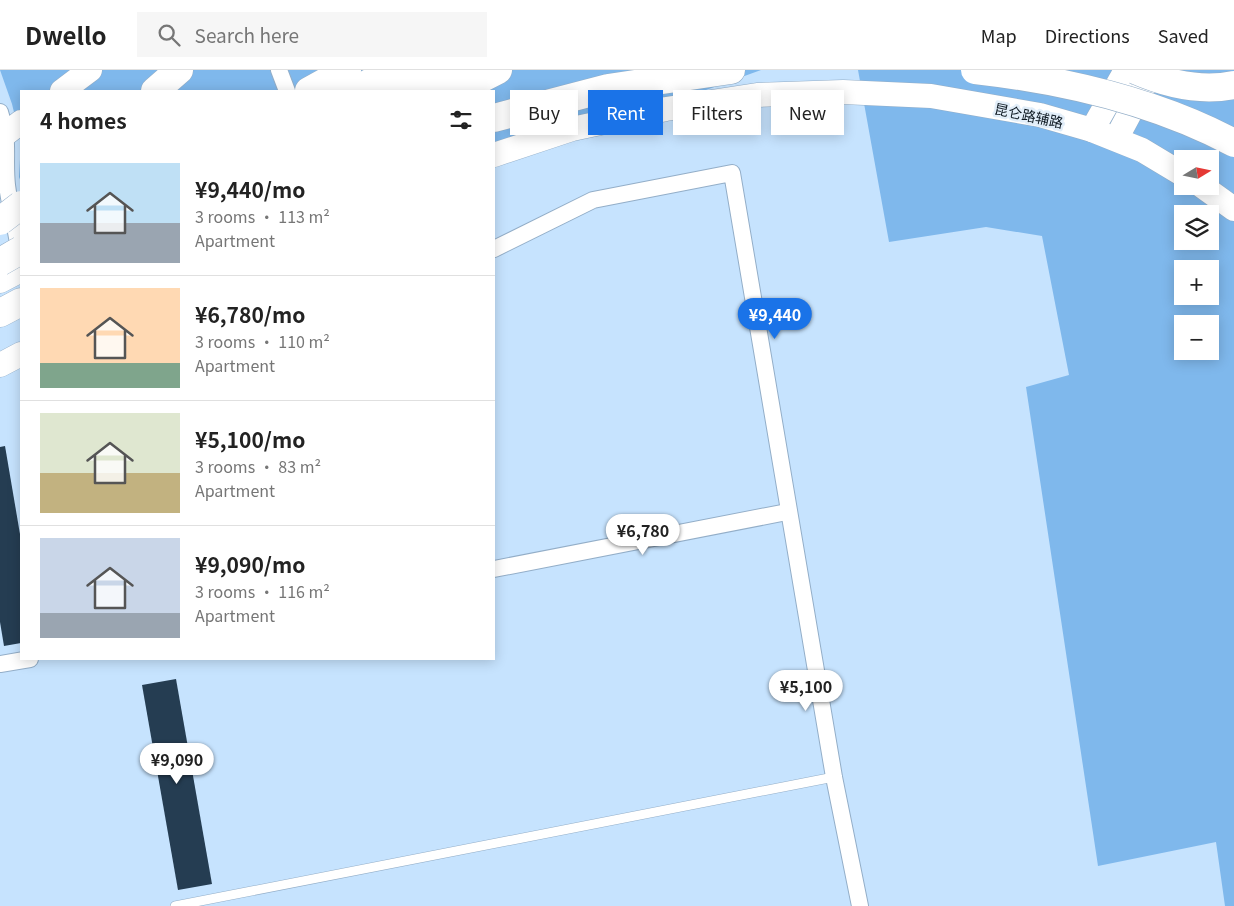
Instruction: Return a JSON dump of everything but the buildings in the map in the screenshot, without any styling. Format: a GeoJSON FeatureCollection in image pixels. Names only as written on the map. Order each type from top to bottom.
{"type":"FeatureCollection","features":[{"type":"Feature","properties":{"kind":"highway"},"geometry":{"type":"LineString","coordinates":[[156,90],[179,70]]}},
{"type":"Feature","properties":{"kind":"highway"},"geometry":{"type":"LineString","coordinates":[[311,90],[347,70]]}},
{"type":"Feature","properties":{"kind":"highway"},"geometry":{"type":"LineString","coordinates":[[416,90],[454,70]]}},
{"type":"Feature","properties":{"kind":"highway"},"geometry":{"type":"LineString","coordinates":[[459,90],[498,70]]}},
{"type":"Feature","properties":{"kind":"highway"},"geometry":{"type":"LineString","coordinates":[[495,118],[608,88],[732,70]]}},
{"type":"Feature","properties":{"kind":"highway"},"geometry":{"type":"LineString","coordinates":[[975,70],[1008,74],[1090,90],[1183,119],[1234,143]]}},
{"type":"Feature","properties":{"kind":"highway"},"geometry":{"type":"LineString","coordinates":[[1135,70],[1174,84],[1202,89],[1234,85]]}},
{"type":"Feature","properties":{"kind":"highway"},"geometry":{"type":"LineString","coordinates":[[0,221],[20,205]]}},
{"type":"Feature","properties":{"kind":"highway"},"geometry":{"type":"LineString","coordinates":[[0,313],[20,303]]}},
{"type":"Feature","properties":{"kind":"highway"},"geometry":{"type":"LineString","coordinates":[[0,334],[20,323]]}},
{"type":"Feature","properties":{"kind":"main road"},"geometry":{"type":"LineString","coordinates":[[63,90],[90,70]]}},
{"type":"Feature","properties":{"kind":"main road"},"geometry":{"type":"LineString","coordinates":[[352,90],[389,70]]}},
{"type":"Feature","properties":{"kind":"main road"},"geometry":{"type":"LineString","coordinates":[[385,90],[422,70]]}},
{"type":"Feature","properties":{"kind":"main road"},"geometry":{"type":"LineString","coordinates":[[1092,130],[1126,70]]}},
{"type":"Feature","properties":{"kind":"main road"},"geometry":{"type":"LineString","coordinates":[[1116,140],[1153,70]]}},
{"type":"Feature","properties":{"kind":"main road","name":"昆仑路辅路"},"geometry":{"type":"LineString","coordinates":[[495,154],[572,129],[666,109],[757,95],[843,92],[931,96],[1040,116],[1092,130],[1142,150],[1174,169]]}},
{"type":"Feature","properties":{"kind":"main road"},"geometry":{"type":"LineString","coordinates":[[1214,195],[1234,210]]}},
{"type":"Feature","properties":{"kind":"main road"},"geometry":{"type":"LineString","coordinates":[[0,281],[18,269]]}},
{"type":"Feature","properties":{"kind":"main road"},"geometry":{"type":"LineString","coordinates":[[0,299],[18,269]]}},
{"type":"Feature","properties":{"kind":"main road"},"geometry":{"type":"LineString","coordinates":[[0,364],[20,354]]}},
{"type":"Feature","properties":{"kind":"street"},"geometry":{"type":"LineString","coordinates":[[279,70],[287,90]]}},
{"type":"Feature","properties":{"kind":"street"},"geometry":{"type":"LineString","coordinates":[[7,126],[7,186],[18,234],[18,269]]}},
{"type":"Feature","properties":{"kind":"street"},"geometry":{"type":"LineString","coordinates":[[495,249],[593,200],[732,173],[787,512],[834,777],[860,906]]}},
{"type":"Feature","properties":{"kind":"street"},"geometry":{"type":"LineString","coordinates":[[495,569],[787,512]]}},
{"type":"Feature","properties":{"kind":"street"},"geometry":{"type":"LineString","coordinates":[[0,664],[24,660]]}},
{"type":"Feature","properties":{"kind":"lane"},"geometry":{"type":"LineString","coordinates":[[174,906],[834,777]]}},
{"type":"Feature","properties":{"kind":"shaded area"},"geometry":{"type":"Polygon","coordinates":[[[0,70],[761,70],[706,90],[673,90],[673,102],[663,106],[663,90],[588,90],[588,133],[495,167],[495,90],[20,90],[20,137],[12,104],[0,70]]]}},
{"type":"Feature","properties":{"kind":"shaded area"},"geometry":{"type":"Polygon","coordinates":[[[858,70],[1234,70],[1234,906],[1225,906],[1216,842],[1098,866],[1026,387],[1069,375],[1042,236],[986,227],[889,242],[858,70]]]}}]}
